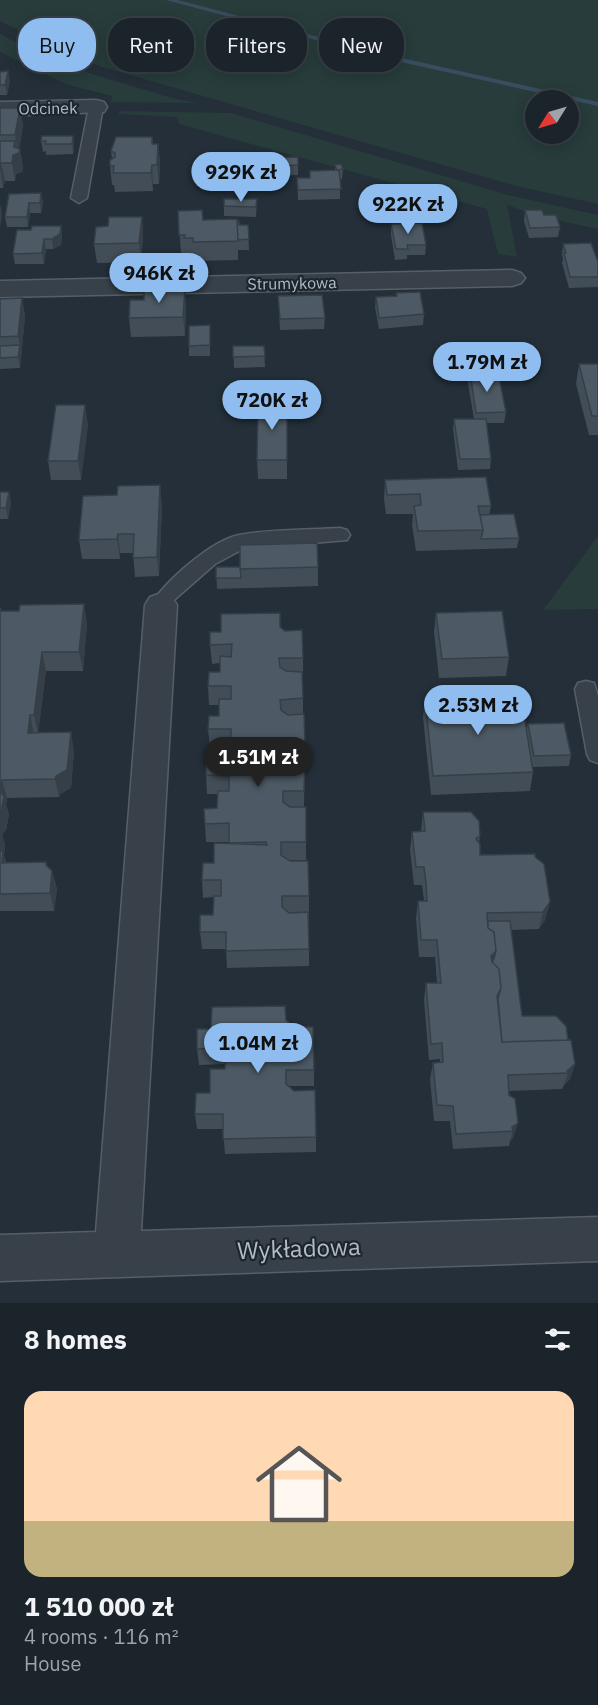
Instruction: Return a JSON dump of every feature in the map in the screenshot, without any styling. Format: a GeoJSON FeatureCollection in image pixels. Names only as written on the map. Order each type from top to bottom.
{"type":"FeatureCollection","features":[{"type":"Feature","properties":{"kind":"street","name":"Odcinek"},"geometry":{"type":"LineString","coordinates":[[0,109],[96,107]]}},
{"type":"Feature","properties":{"kind":"street","name":"Strumykowa"},"geometry":{"type":"LineString","coordinates":[[0,289],[512,278]]}},
{"type":"Feature","properties":{"kind":"street"},"geometry":{"type":"LineString","coordinates":[[117,1255],[161,605]]}},
{"type":"Feature","properties":{"kind":"street","name":"Wykładowa"},"geometry":{"type":"LineString","coordinates":[[0,1258],[598,1239]]}},
{"type":"Feature","properties":{"kind":"lane"},"geometry":{"type":"LineString","coordinates":[[79,198],[96,107]]}},
{"type":"Feature","properties":{"kind":"lane"},"geometry":{"type":"LineString","coordinates":[[161,605],[167,595],[208,559],[239,542],[340,535]]}},
{"type":"Feature","properties":{"kind":"lane"},"geometry":{"type":"LineString","coordinates":[[586,689],[598,754]]}},
{"type":"Feature","properties":{"kind":"green space"},"geometry":{"type":"Polygon","coordinates":[[[0,0],[598,0],[598,204],[516,186],[119,72],[194,72],[194,18],[108,18],[108,69],[96,65],[96,18],[18,18],[18,30],[0,21],[0,0]]]}},
{"type":"Feature","properties":{"kind":"green space"},"geometry":{"type":"Polygon","coordinates":[[[0,34],[18,43],[18,61],[0,52],[0,34]]]}},
{"type":"Feature","properties":{"kind":"green space"},"geometry":{"type":"Polygon","coordinates":[[[41,72],[87,72],[172,98],[198,103],[111,102],[112,96],[68,85],[41,72]]]}},
{"type":"Feature","properties":{"kind":"green space"},"geometry":{"type":"Polygon","coordinates":[[[119,111],[231,113],[508,195],[598,215],[598,229],[537,216],[507,205],[517,257],[498,254],[487,209],[179,124],[177,117],[119,114],[119,111]]]}},
{"type":"Feature","properties":{"kind":"green space"},"geometry":{"type":"Polygon","coordinates":[[[598,536],[598,609],[543,610],[598,536]]]}},
{"type":"Feature","properties":{"kind":"building"},"geometry":{"type":"Polygon","coordinates":[[[8,71],[5,85],[0,85],[0,72],[8,71]]]}},
{"type":"Feature","properties":{"kind":"building"},"geometry":{"type":"Polygon","coordinates":[[[0,108],[20,108],[15,135],[0,135],[0,108]]]}},
{"type":"Feature","properties":{"kind":"building"},"geometry":{"type":"Polygon","coordinates":[[[42,136],[73,136],[72,144],[45,144],[46,141],[41,141],[42,136]]]}},
{"type":"Feature","properties":{"kind":"building"},"geometry":{"type":"Polygon","coordinates":[[[116,137],[152,137],[152,144],[158,144],[157,165],[152,165],[151,173],[113,173],[114,166],[110,166],[110,160],[115,157],[115,153],[111,151],[116,137]]]}},
{"type":"Feature","properties":{"kind":"building"},"geometry":{"type":"Polygon","coordinates":[[[0,141],[15,141],[14,147],[20,149],[19,153],[13,155],[12,163],[1,163],[0,169],[0,141]]]}},
{"type":"Feature","properties":{"kind":"building"},"geometry":{"type":"Polygon","coordinates":[[[298,157],[298,165],[274,166],[273,158],[298,157]]]}},
{"type":"Feature","properties":{"kind":"building"},"geometry":{"type":"Polygon","coordinates":[[[341,164],[343,169],[337,170],[335,165],[341,164]]]}},
{"type":"Feature","properties":{"kind":"building"},"geometry":{"type":"Polygon","coordinates":[[[339,170],[341,189],[298,190],[297,178],[310,178],[310,171],[339,170]]]}},
{"type":"Feature","properties":{"kind":"building"},"geometry":{"type":"Polygon","coordinates":[[[411,186],[413,199],[389,200],[386,187],[411,186]]]}},
{"type":"Feature","properties":{"kind":"building"},"geometry":{"type":"Polygon","coordinates":[[[41,193],[40,203],[29,203],[27,217],[5,217],[9,194],[41,193]]]}},
{"type":"Feature","properties":{"kind":"building"},"geometry":{"type":"Polygon","coordinates":[[[224,199],[257,199],[256,207],[224,206],[224,199]]]}},
{"type":"Feature","properties":{"kind":"building"},"geometry":{"type":"Polygon","coordinates":[[[202,210],[203,220],[237,219],[238,241],[193,242],[193,238],[184,238],[185,235],[179,235],[178,211],[202,210]]]}},
{"type":"Feature","properties":{"kind":"building"},"geometry":{"type":"Polygon","coordinates":[[[525,210],[542,210],[544,215],[556,215],[560,227],[530,228],[525,210]]]}},
{"type":"Feature","properties":{"kind":"building"},"geometry":{"type":"Polygon","coordinates":[[[109,217],[142,217],[139,243],[94,244],[96,227],[108,226],[109,217]]]}},
{"type":"Feature","properties":{"kind":"building"},"geometry":{"type":"Polygon","coordinates":[[[237,221],[239,225],[248,225],[249,239],[238,240],[237,221]]]}},
{"type":"Feature","properties":{"kind":"building"},"geometry":{"type":"Polygon","coordinates":[[[422,223],[426,245],[407,245],[408,249],[396,249],[391,224],[422,223]]]}},
{"type":"Feature","properties":{"kind":"building"},"geometry":{"type":"Polygon","coordinates":[[[32,226],[61,226],[60,234],[52,239],[44,239],[42,253],[13,254],[17,230],[31,230],[32,226]]]}},
{"type":"Feature","properties":{"kind":"building"},"geometry":{"type":"Polygon","coordinates":[[[591,243],[598,262],[598,277],[570,277],[563,244],[591,243]]]}},
{"type":"Feature","properties":{"kind":"building"},"geometry":{"type":"Polygon","coordinates":[[[185,288],[183,317],[129,318],[130,300],[144,300],[144,289],[185,288]]]}},
{"type":"Feature","properties":{"kind":"building"},"geometry":{"type":"Polygon","coordinates":[[[420,292],[424,314],[379,318],[376,297],[420,292]]]}},
{"type":"Feature","properties":{"kind":"building"},"geometry":{"type":"Polygon","coordinates":[[[322,295],[325,318],[280,319],[278,296],[322,295]]]}},
{"type":"Feature","properties":{"kind":"building"},"geometry":{"type":"Polygon","coordinates":[[[22,298],[18,336],[0,337],[0,299],[22,298]]]}},
{"type":"Feature","properties":{"kind":"building"},"geometry":{"type":"Polygon","coordinates":[[[210,325],[210,345],[189,346],[189,326],[210,325]]]}},
{"type":"Feature","properties":{"kind":"building"},"geometry":{"type":"Polygon","coordinates":[[[20,345],[18,357],[0,358],[0,346],[20,345]]]}},
{"type":"Feature","properties":{"kind":"building"},"geometry":{"type":"Polygon","coordinates":[[[233,346],[264,346],[265,356],[233,357],[233,346]]]}},
{"type":"Feature","properties":{"kind":"building"},"geometry":{"type":"Polygon","coordinates":[[[579,364],[598,364],[598,416],[592,416],[579,364]]]}},
{"type":"Feature","properties":{"kind":"building"},"geometry":{"type":"Polygon","coordinates":[[[470,372],[498,372],[506,412],[476,413],[470,372]]]}},
{"type":"Feature","properties":{"kind":"building"},"geometry":{"type":"Polygon","coordinates":[[[258,401],[287,401],[287,460],[257,460],[258,401]]]}},
{"type":"Feature","properties":{"kind":"building"},"geometry":{"type":"Polygon","coordinates":[[[56,405],[85,405],[78,461],[48,461],[56,405]]]}},
{"type":"Feature","properties":{"kind":"building"},"geometry":{"type":"Polygon","coordinates":[[[454,419],[486,419],[491,459],[460,459],[454,419]]]}},
{"type":"Feature","properties":{"kind":"building"},"geometry":{"type":"Polygon","coordinates":[[[486,477],[491,506],[478,506],[483,530],[418,531],[414,506],[421,505],[420,494],[387,495],[385,480],[486,477]]]}},
{"type":"Feature","properties":{"kind":"building"},"geometry":{"type":"Polygon","coordinates":[[[160,485],[157,557],[133,558],[134,534],[118,534],[117,539],[79,540],[83,496],[117,495],[118,486],[160,485]]]}},
{"type":"Feature","properties":{"kind":"building"},"geometry":{"type":"Polygon","coordinates":[[[0,492],[9,492],[6,508],[0,508],[0,492]]]}},
{"type":"Feature","properties":{"kind":"building"},"geometry":{"type":"Polygon","coordinates":[[[514,514],[519,538],[481,539],[483,530],[480,515],[514,514]]]}},
{"type":"Feature","properties":{"kind":"building"},"geometry":{"type":"Polygon","coordinates":[[[317,543],[318,567],[240,569],[240,545],[317,543]]]}},
{"type":"Feature","properties":{"kind":"building"},"geometry":{"type":"Polygon","coordinates":[[[216,567],[240,567],[241,578],[216,578],[216,567]]]}},
{"type":"Feature","properties":{"kind":"building"},"geometry":{"type":"Polygon","coordinates":[[[84,604],[79,652],[42,652],[34,715],[30,715],[28,733],[71,732],[67,770],[55,779],[2,780],[0,791],[0,611],[19,611],[20,605],[84,604]]]}},
{"type":"Feature","properties":{"kind":"building"},"geometry":{"type":"Polygon","coordinates":[[[502,611],[509,657],[442,659],[436,613],[502,611]]]}},
{"type":"Feature","properties":{"kind":"building"},"geometry":{"type":"Polygon","coordinates":[[[280,613],[280,627],[285,631],[302,630],[303,658],[279,658],[280,667],[286,671],[302,672],[303,698],[280,700],[281,710],[288,715],[304,714],[305,744],[282,744],[281,754],[288,759],[305,759],[304,791],[283,791],[283,802],[290,807],[306,807],[306,842],[281,842],[281,855],[290,861],[308,861],[309,896],[282,896],[282,907],[289,913],[308,912],[309,949],[226,951],[226,932],[200,932],[200,915],[213,915],[214,896],[221,896],[221,880],[202,880],[203,863],[214,863],[214,843],[267,845],[266,842],[229,843],[229,823],[205,824],[204,809],[217,808],[218,791],[229,791],[229,776],[206,775],[206,761],[218,761],[219,743],[231,743],[231,729],[208,729],[209,716],[219,716],[219,699],[231,699],[231,686],[208,686],[209,672],[220,672],[220,656],[231,657],[232,644],[210,645],[210,632],[221,632],[221,614],[280,613]]]}},
{"type":"Feature","properties":{"kind":"building"},"geometry":{"type":"Polygon","coordinates":[[[521,695],[533,772],[433,776],[425,698],[521,695]]]}},
{"type":"Feature","properties":{"kind":"building"},"geometry":{"type":"Polygon","coordinates":[[[564,723],[571,755],[534,756],[528,724],[564,723]]]}},
{"type":"Feature","properties":{"kind":"building"},"geometry":{"type":"Polygon","coordinates":[[[0,792],[4,796],[0,813],[0,792]]]}},
{"type":"Feature","properties":{"kind":"building"},"geometry":{"type":"Polygon","coordinates":[[[423,812],[471,812],[479,821],[480,836],[476,839],[480,844],[480,855],[535,854],[535,857],[544,864],[550,902],[543,912],[487,913],[488,928],[494,932],[496,951],[491,956],[492,962],[499,969],[501,988],[497,996],[502,1042],[571,1040],[575,1064],[567,1071],[568,1073],[508,1075],[509,1095],[515,1099],[518,1123],[512,1127],[513,1131],[456,1134],[453,1106],[437,1105],[433,1063],[443,1062],[442,1043],[431,1044],[426,983],[441,983],[437,940],[421,940],[418,901],[427,901],[426,883],[424,867],[416,867],[412,832],[425,831],[423,812]]]}},
{"type":"Feature","properties":{"kind":"building"},"geometry":{"type":"Polygon","coordinates":[[[0,851],[3,851],[2,863],[46,862],[52,871],[50,893],[0,894],[0,851]]]}},
{"type":"Feature","properties":{"kind":"building"},"geometry":{"type":"Polygon","coordinates":[[[488,921],[510,921],[522,1016],[556,1016],[566,1026],[568,1040],[502,1042],[498,999],[501,988],[499,969],[492,962],[496,951],[494,932],[488,928],[488,921]]]}},
{"type":"Feature","properties":{"kind":"building"},"geometry":{"type":"Polygon","coordinates":[[[285,1006],[286,1020],[293,1027],[313,1027],[314,1070],[286,1070],[286,1084],[294,1091],[315,1090],[316,1137],[223,1139],[223,1114],[195,1114],[196,1093],[210,1093],[210,1069],[225,1069],[225,1048],[197,1049],[197,1029],[211,1029],[212,1007],[285,1006]]]}},
{"type":"Feature","properties":{"kind":"waterway"},"geometry":{"type":"LineString","coordinates":[[170,0],[383,56],[598,104]]}}]}
